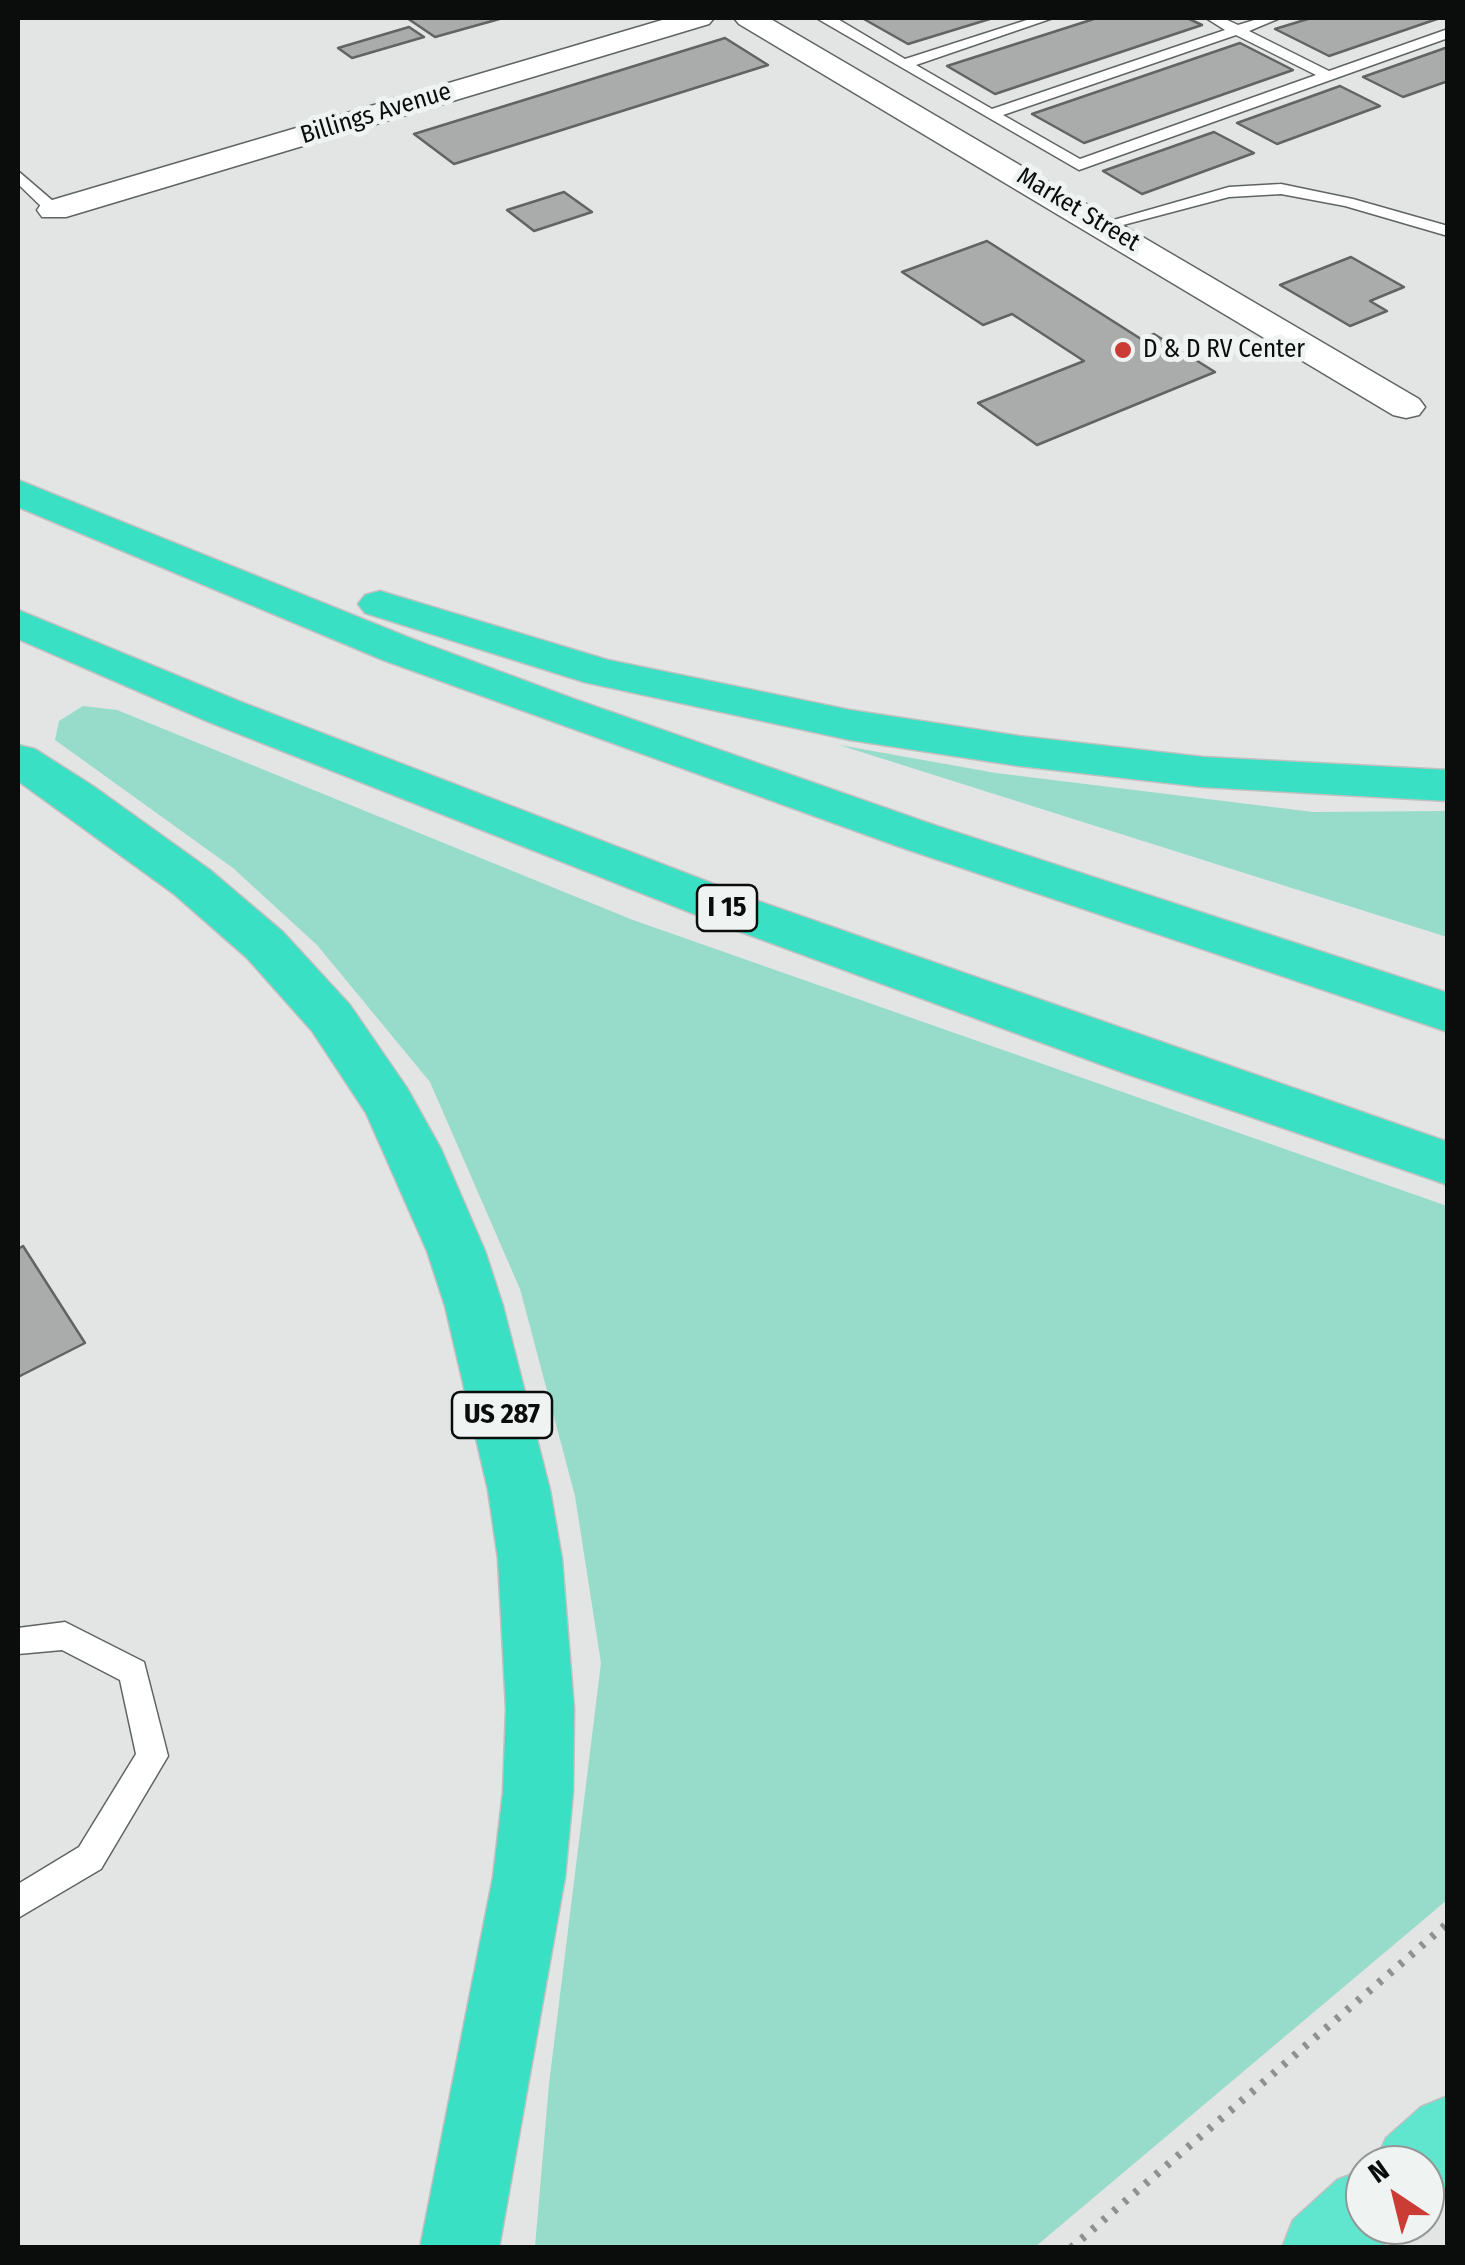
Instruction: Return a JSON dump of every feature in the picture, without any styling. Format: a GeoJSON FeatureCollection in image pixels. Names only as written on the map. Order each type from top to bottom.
{"type":"FeatureCollection","features":[{"type":"Feature","properties":{"kind":"highway"},"geometry":{"type":"LineString","coordinates":[[18,492],[399,650],[576,716],[1039,878],[1448,1013]]}},
{"type":"Feature","properties":{"kind":"highway"},"geometry":{"type":"LineString","coordinates":[[72,515],[117,509],[512,648],[762,709],[932,739],[1112,763],[1303,780],[1448,786]]}},
{"type":"Feature","properties":{"kind":"highway","name":"I 15"},"geometry":{"type":"LineString","coordinates":[[18,623],[298,740],[722,906],[1146,1060],[1448,1164]]}},
{"type":"Feature","properties":{"kind":"highway","name":"US 287"},"geometry":{"type":"LineString","coordinates":[[18,760],[76,796],[192,882],[265,945],[331,1018],[388,1102],[413,1149],[456,1251],[474,1306],[505,1427],[530,1559],[540,1726],[538,1792],[515,1966],[459,2248]]}},
{"type":"Feature","properties":{"kind":"highway"},"geometry":{"type":"LineString","coordinates":[[1321,2248],[1345,2226]]}},
{"type":"Feature","properties":{"kind":"street","name":"Billings Avenue"},"geometry":{"type":"LineString","coordinates":[[54,210],[699,18]]}},
{"type":"Feature","properties":{"kind":"street","name":"Market Street"},"geometry":{"type":"LineString","coordinates":[[748,18],[1406,407]]}},
{"type":"Feature","properties":{"kind":"lane"},"geometry":{"type":"LineString","coordinates":[[829,18],[825,18],[1079,165],[1448,33]]}},
{"type":"Feature","properties":{"kind":"lane"},"geometry":{"type":"LineString","coordinates":[[904,64],[1046,18]]}},
{"type":"Feature","properties":{"kind":"lane"},"geometry":{"type":"LineString","coordinates":[[1213,18],[1328,76]]}},
{"type":"Feature","properties":{"kind":"lane"},"geometry":{"type":"LineString","coordinates":[[990,114],[1273,18]]}},
{"type":"Feature","properties":{"kind":"lane"},"geometry":{"type":"LineString","coordinates":[[18,176],[54,210]]}},
{"type":"Feature","properties":{"kind":"lane"},"geometry":{"type":"LineString","coordinates":[[1104,225],[1229,192],[1281,189],[1363,206],[1448,231]]}},
{"type":"Feature","properties":{"kind":"lane"},"geometry":{"type":"LineString","coordinates":[[18,1641],[65,1636],[134,1672],[152,1756],[90,1858],[18,1902]]}},
{"type":"Feature","properties":{"kind":"path"},"geometry":{"type":"LineString","coordinates":[[1071,2248],[1448,1923]]}},
{"type":"Feature","properties":{"kind":"green space"},"geometry":{"type":"Polygon","coordinates":[[[83,706],[117,710],[633,920],[1447,1206],[1447,1900],[1035,2247],[535,2247],[549,2084],[601,1663],[575,1496],[520,1289],[430,1082],[317,945],[233,868],[55,740],[59,721],[83,706]]]}},
{"type":"Feature","properties":{"kind":"green space"},"geometry":{"type":"Polygon","coordinates":[[[839,745],[996,773],[1313,812],[1447,811],[1447,937],[839,745]]]}},
{"type":"Feature","properties":{"kind":"building"},"geometry":{"type":"Polygon","coordinates":[[[407,18],[503,18],[435,37],[407,18]]]}},
{"type":"Feature","properties":{"kind":"building"},"geometry":{"type":"Polygon","coordinates":[[[862,18],[993,18],[908,44],[862,18]]]}},
{"type":"Feature","properties":{"kind":"building"},"geometry":{"type":"Polygon","coordinates":[[[1097,18],[1187,18],[1202,25],[995,94],[947,66],[1097,18]]]}},
{"type":"Feature","properties":{"kind":"building"},"geometry":{"type":"Polygon","coordinates":[[[1311,18],[1440,18],[1329,56],[1275,29],[1311,18]]]}},
{"type":"Feature","properties":{"kind":"building"},"geometry":{"type":"Polygon","coordinates":[[[409,27],[424,37],[352,58],[338,48],[409,27]]]}},
{"type":"Feature","properties":{"kind":"building"},"geometry":{"type":"Polygon","coordinates":[[[725,38],[768,65],[454,164],[414,134],[725,38]]]}},
{"type":"Feature","properties":{"kind":"building"},"geometry":{"type":"Polygon","coordinates":[[[1240,43],[1293,70],[1084,143],[1032,114],[1240,43]]]}},
{"type":"Feature","properties":{"kind":"building"},"geometry":{"type":"Polygon","coordinates":[[[1448,47],[1448,81],[1403,97],[1363,77],[1448,47]]]}},
{"type":"Feature","properties":{"kind":"building"},"geometry":{"type":"Polygon","coordinates":[[[1340,86],[1380,106],[1277,144],[1237,123],[1340,86]]]}},
{"type":"Feature","properties":{"kind":"building"},"geometry":{"type":"Polygon","coordinates":[[[1214,132],[1254,153],[1142,194],[1103,171],[1214,132]]]}},
{"type":"Feature","properties":{"kind":"building"},"geometry":{"type":"Polygon","coordinates":[[[564,192],[592,212],[534,231],[507,210],[564,192]]]}},
{"type":"Feature","properties":{"kind":"building","name":"D & D RV Center"},"geometry":{"type":"Polygon","coordinates":[[[987,241],[1141,339],[1154,334],[1215,372],[1037,445],[978,403],[1084,361],[1012,314],[983,325],[902,272],[987,241]]]}},
{"type":"Feature","properties":{"kind":"building"},"geometry":{"type":"Polygon","coordinates":[[[1351,257],[1404,287],[1370,301],[1387,311],[1350,326],[1280,285],[1351,257]]]}},
{"type":"Feature","properties":{"kind":"building"},"geometry":{"type":"Polygon","coordinates":[[[23,1246],[85,1343],[18,1377],[18,1249],[23,1246]]]}},
{"type":"Feature","properties":{"kind":"place","name":"D & D RV Center"},"geometry":{"type":"Point","coordinates":[1123,350]}}]}
